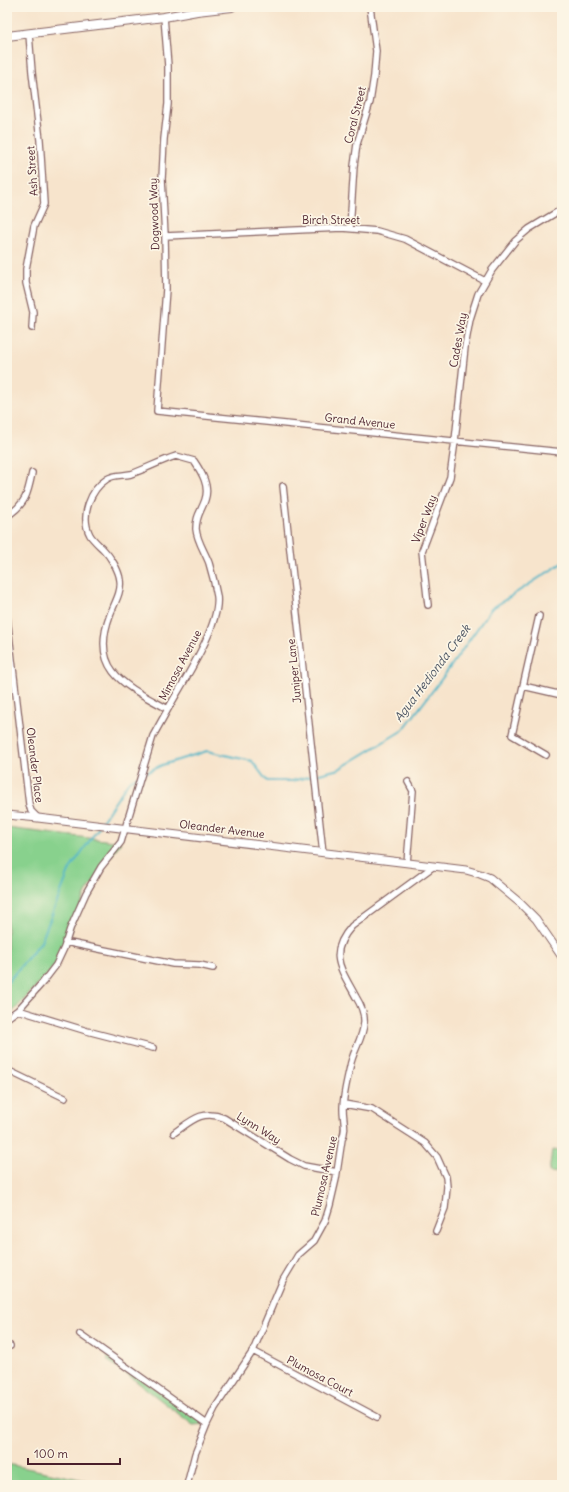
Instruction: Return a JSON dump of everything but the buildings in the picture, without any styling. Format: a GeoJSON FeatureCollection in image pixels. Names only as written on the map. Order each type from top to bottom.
{"type":"FeatureCollection","features":[{"type":"Feature","properties":{"kind":"main road"},"geometry":{"type":"LineString","coordinates":[[7,36],[164,17],[232,7]]}},
{"type":"Feature","properties":{"kind":"street","name":"Coral Street"},"geometry":{"type":"LineString","coordinates":[[350,228],[357,144],[370,102],[374,76],[376,50],[370,7]]}},
{"type":"Feature","properties":{"kind":"street","name":"Dogwood Way"},"geometry":{"type":"LineString","coordinates":[[157,411],[166,289],[162,179],[168,104],[168,82],[164,17]]}},
{"type":"Feature","properties":{"kind":"street","name":"Ash Street"},"geometry":{"type":"LineString","coordinates":[[29,34],[40,140],[44,204],[34,226],[26,269],[26,282],[33,312],[32,328]]}},
{"type":"Feature","properties":{"kind":"street","name":"Cades Way"},"geometry":{"type":"LineString","coordinates":[[455,441],[467,335],[470,319],[478,294],[503,254],[515,241],[529,229],[562,209]]}},
{"type":"Feature","properties":{"kind":"street","name":"Birch Street"},"geometry":{"type":"LineString","coordinates":[[165,236],[342,228],[377,231],[405,239],[485,281]]}},
{"type":"Feature","properties":{"kind":"street","name":"Grand Avenue"},"geometry":{"type":"LineString","coordinates":[[157,411],[562,452]]}},
{"type":"Feature","properties":{"kind":"street","name":"Viper Way"},"geometry":{"type":"LineString","coordinates":[[428,605],[422,551],[450,478],[455,441]]}},
{"type":"Feature","properties":{"kind":"street","name":"Mimosa Avenue"},"geometry":{"type":"LineString","coordinates":[[7,1018],[18,1010],[56,965],[86,893],[101,867],[121,842],[134,802],[144,761],[153,736],[168,709],[209,635],[217,606],[217,596],[209,563],[197,536],[196,526],[199,512],[206,500],[206,484],[203,475],[194,461],[180,456],[167,459],[129,474],[114,476],[108,479],[97,488],[92,496],[86,513],[86,520],[90,535],[104,550],[118,571],[120,581],[118,596],[103,633],[104,654],[111,670],[124,684],[168,709]]}},
{"type":"Feature","properties":{"kind":"street"},"geometry":{"type":"LineString","coordinates":[[7,516],[24,502],[28,492],[32,472]]}},
{"type":"Feature","properties":{"kind":"street","name":"Juniper Lane"},"geometry":{"type":"LineString","coordinates":[[283,486],[324,853]]}},
{"type":"Feature","properties":{"kind":"street"},"geometry":{"type":"LineString","coordinates":[[539,616],[512,735],[546,755]]}},
{"type":"Feature","properties":{"kind":"street","name":"Oleander Place"},"geometry":{"type":"LineString","coordinates":[[7,617],[29,804],[31,811],[38,818]]}},
{"type":"Feature","properties":{"kind":"street"},"geometry":{"type":"LineString","coordinates":[[523,686],[562,695]]}},
{"type":"Feature","properties":{"kind":"street"},"geometry":{"type":"LineString","coordinates":[[407,863],[413,791],[408,782]]}},
{"type":"Feature","properties":{"kind":"street","name":"Oleander Avenue"},"geometry":{"type":"LineString","coordinates":[[7,815],[466,870],[490,878],[536,919],[562,957]]}},
{"type":"Feature","properties":{"kind":"street","name":"Plumosa Avenue"},"geometry":{"type":"LineString","coordinates":[[187,1485],[195,1454],[215,1408],[253,1351],[283,1280],[298,1255],[314,1241],[325,1221],[330,1205],[342,1139],[345,1132],[344,1104],[350,1064],[360,1040],[364,1022],[363,1009],[338,961],[339,944],[352,926],[434,866]]}},
{"type":"Feature","properties":{"kind":"street"},"geometry":{"type":"LineString","coordinates":[[65,942],[173,964],[200,965],[213,968]]}},
{"type":"Feature","properties":{"kind":"street"},"geometry":{"type":"LineString","coordinates":[[18,1010],[87,1031],[153,1048]]}},
{"type":"Feature","properties":{"kind":"street"},"geometry":{"type":"LineString","coordinates":[[7,1070],[65,1098]]}},
{"type":"Feature","properties":{"kind":"street"},"geometry":{"type":"LineString","coordinates":[[344,1104],[372,1109],[425,1143],[437,1157],[446,1176],[447,1187],[445,1208],[436,1231]]}},
{"type":"Feature","properties":{"kind":"street","name":"Lynn Way"},"geometry":{"type":"LineString","coordinates":[[174,1133],[198,1117],[207,1114],[215,1114],[304,1166],[337,1172]]}},
{"type":"Feature","properties":{"kind":"street"},"geometry":{"type":"LineString","coordinates":[[80,1334],[207,1424]]}},
{"type":"Feature","properties":{"kind":"street","name":"Plumosa Court"},"geometry":{"type":"LineString","coordinates":[[253,1351],[377,1418]]}},
{"type":"Feature","properties":{"kind":"green space"},"geometry":{"type":"Polygon","coordinates":[[[7,828],[121,842],[86,893],[56,965],[7,1018],[7,828]]]}},
{"type":"Feature","properties":{"kind":"green space"},"geometry":{"type":"Polygon","coordinates":[[[552,1150],[562,1151],[559,1173],[549,1172],[552,1150]]]}},
{"type":"Feature","properties":{"kind":"green space"},"geometry":{"type":"Polygon","coordinates":[[[107,1355],[206,1424],[193,1425],[108,1361],[107,1355]]]}},
{"type":"Feature","properties":{"kind":"green space"},"geometry":{"type":"Polygon","coordinates":[[[7,1464],[109,1485],[14,1485],[7,1481],[7,1464]]]}},
{"type":"Feature","properties":{"kind":"waterway","name":"Agua Hedionda Creek"},"geometry":{"type":"LineString","coordinates":[[143,774],[162,765],[207,751],[252,761],[267,781],[292,781],[339,769],[403,730],[446,673],[491,609],[562,563]]}},
{"type":"Feature","properties":{"kind":"waterway","name":"Agua Hedionda Creek"},"geometry":{"type":"LineString","coordinates":[[101,823],[129,781],[139,776]]}},
{"type":"Feature","properties":{"kind":"waterway","name":"Agua Hedionda Creek"},"geometry":{"type":"LineString","coordinates":[[7,983],[41,942],[70,869],[99,827]]}}]}
